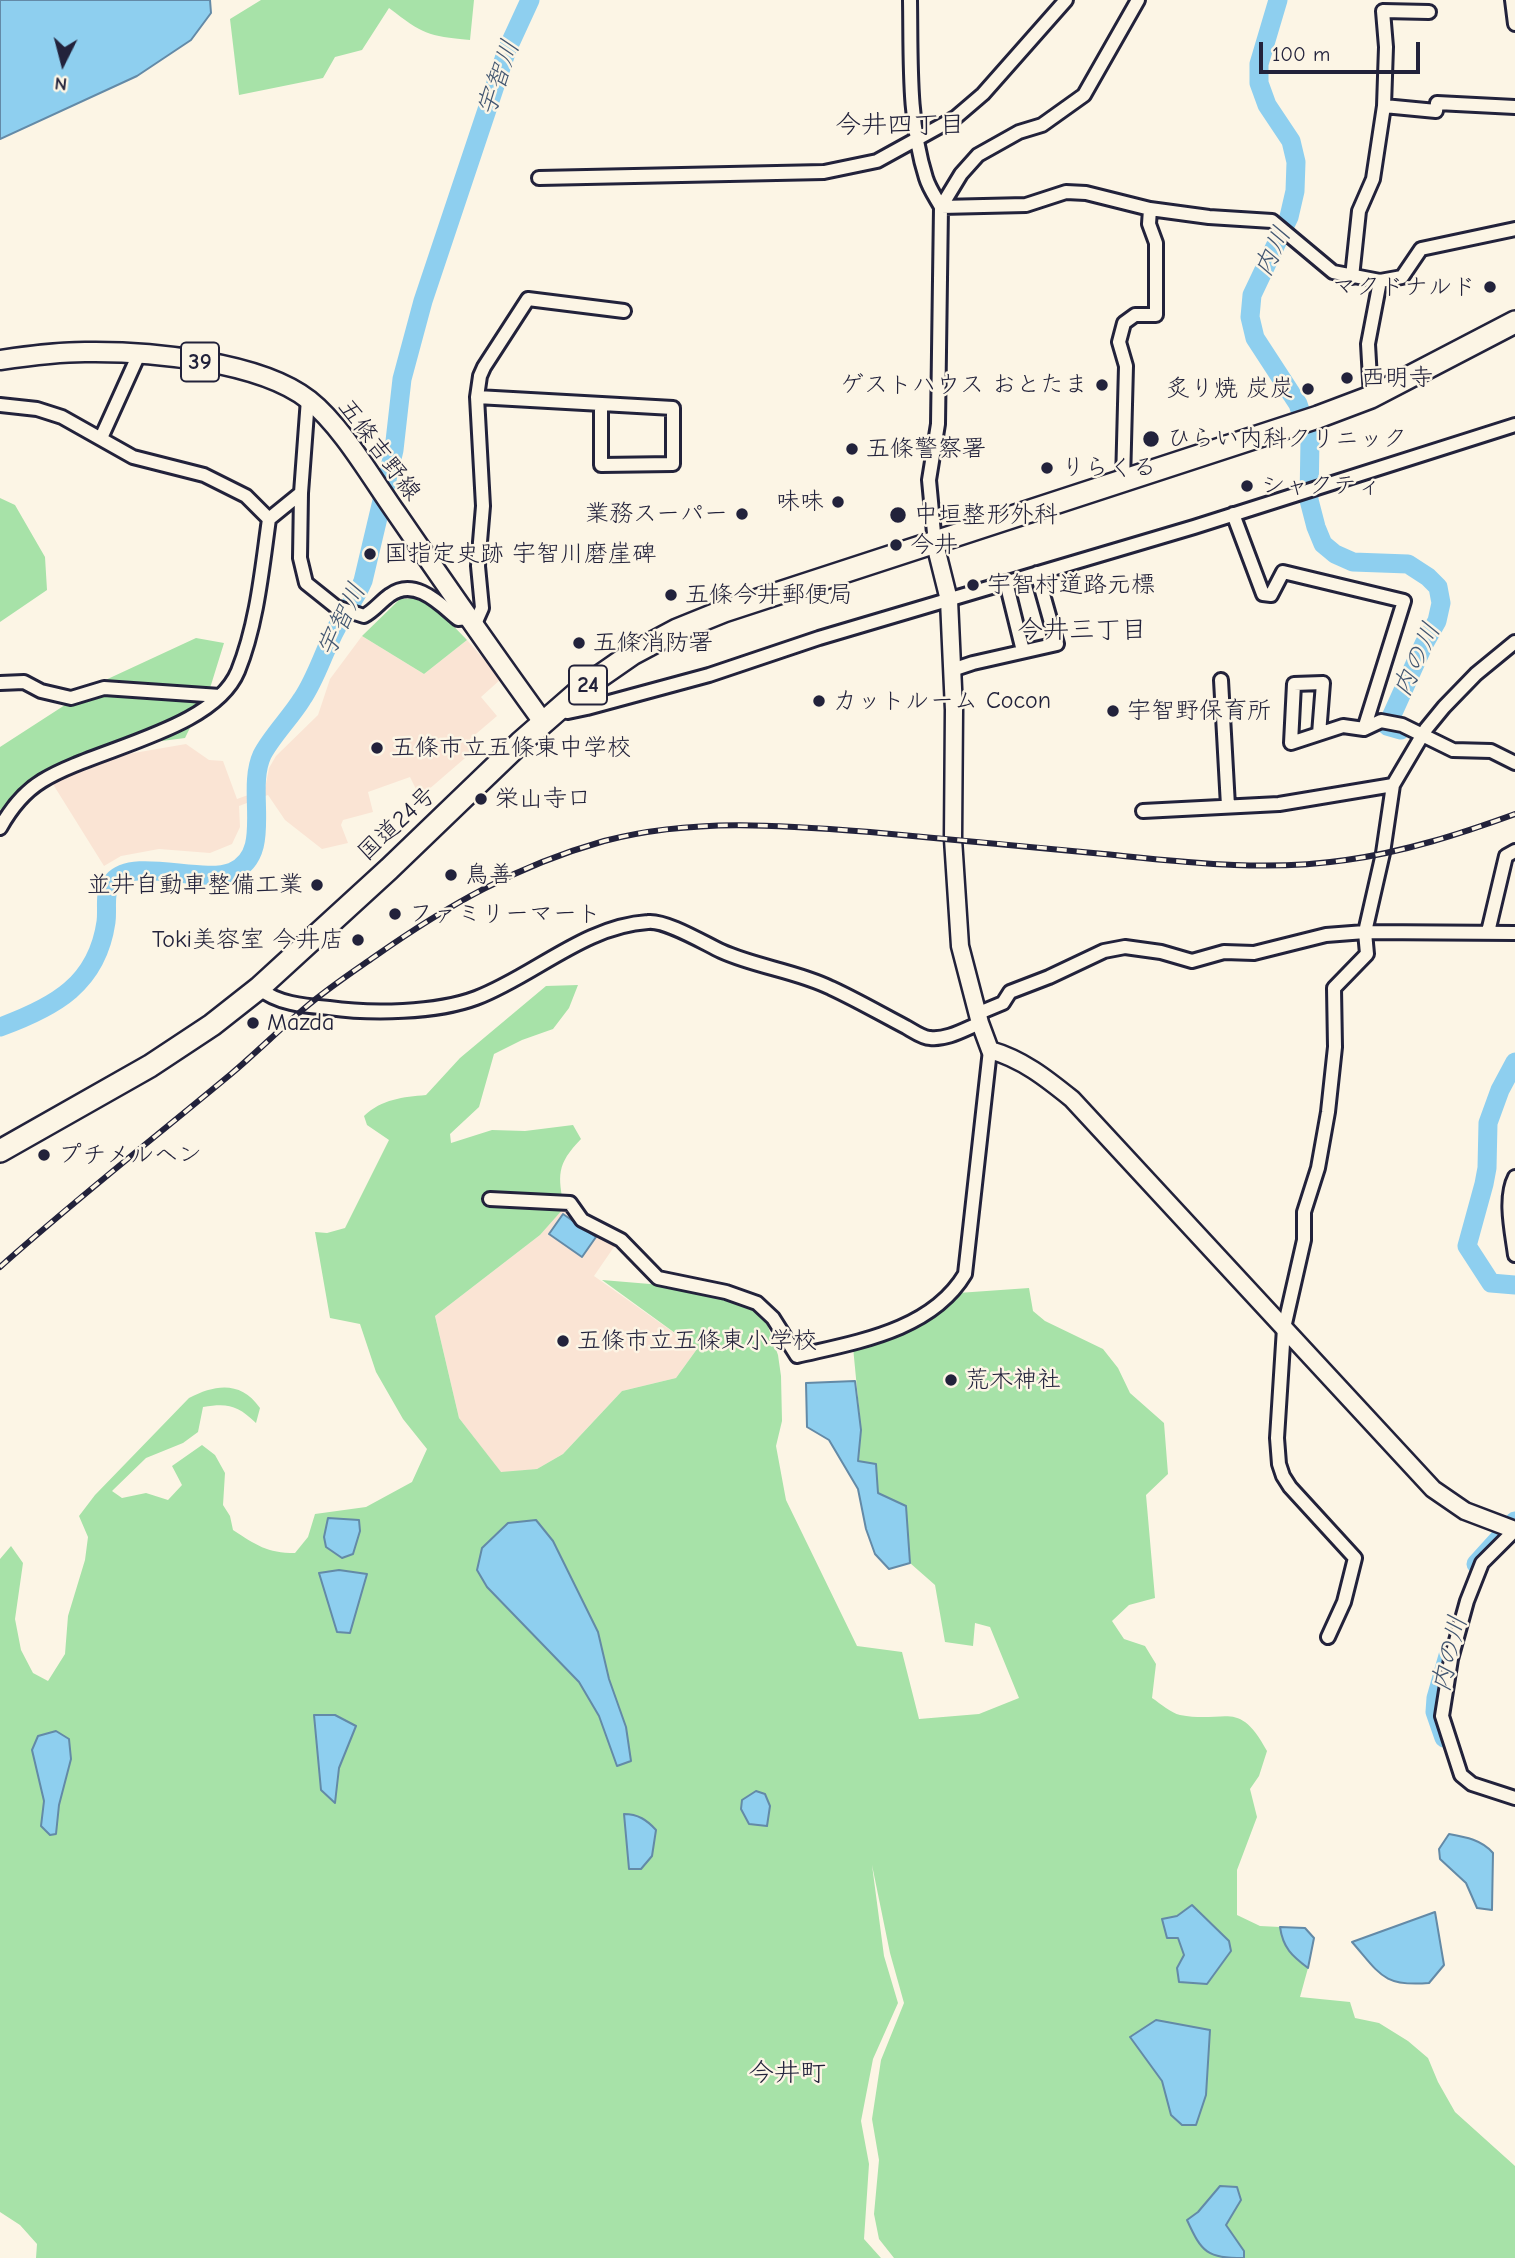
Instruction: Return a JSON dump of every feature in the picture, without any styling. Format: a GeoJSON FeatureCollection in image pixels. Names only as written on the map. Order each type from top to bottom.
{"type":"FeatureCollection","features":[{"type":"Feature","properties":{"kind":"highway","name":"国道24号"},"geometry":{"type":"LineString","coordinates":[[0,1151],[150,1066],[212,1025],[259,988],[550,716],[632,654],[677,630],[724,611],[1318,417],[1371,397],[1515,322]]}},
{"type":"Feature","properties":{"kind":"main road","name":"五條吉野線"},"geometry":{"type":"LineString","coordinates":[[0,360],[84,352],[139,354],[233,367],[260,374],[308,399],[326,416],[362,464],[471,622],[550,716]]}},
{"type":"Feature","properties":{"kind":"street"},"geometry":{"type":"LineString","coordinates":[[490,1199],[570,1203],[582,1220],[621,1240],[658,1278],[726,1292],[757,1303],[773,1318],[797,1356],[852,1343],[904,1326],[939,1305],[956,1288],[965,1274],[990,1050],[960,946],[953,839],[949,600],[935,544],[929,480],[938,424],[941,207],[927,181],[917,141],[911,74],[910,0]]}},
{"type":"Feature","properties":{"kind":"street"},"geometry":{"type":"LineString","coordinates":[[539,178],[824,172],[877,161],[955,118],[983,94],[1066,0]]}},
{"type":"Feature","properties":{"kind":"street"},"geometry":{"type":"LineString","coordinates":[[941,207],[961,174],[978,155],[1008,137],[1042,125],[1084,95],[1138,0]]}},
{"type":"Feature","properties":{"kind":"street"},"geometry":{"type":"LineString","coordinates":[[1512,0],[1515,24]]}},
{"type":"Feature","properties":{"kind":"street"},"geometry":{"type":"LineString","coordinates":[[1352,277],[1359,211],[1373,179],[1384,106],[1386,47],[1383,11],[1429,12]]}},
{"type":"Feature","properties":{"kind":"street"},"geometry":{"type":"LineString","coordinates":[[1384,106],[1436,111],[1437,103],[1515,107]]}},
{"type":"Feature","properties":{"kind":"street"},"geometry":{"type":"LineString","coordinates":[[941,207],[1026,205],[1066,192],[1086,193],[1150,209],[1209,217],[1272,221],[1332,272],[1380,281],[1402,277],[1421,249],[1515,229]]}},
{"type":"Feature","properties":{"kind":"street"},"geometry":{"type":"LineString","coordinates":[[1124,482],[1126,366],[1119,342],[1124,323],[1135,315],[1156,315],[1156,243],[1149,224],[1150,209]]}},
{"type":"Feature","properties":{"kind":"street"},"geometry":{"type":"LineString","coordinates":[[1371,397],[1368,344],[1380,281]]}},
{"type":"Feature","properties":{"kind":"street"},"geometry":{"type":"LineString","coordinates":[[308,399],[301,494],[300,558],[306,583],[336,607],[364,616],[392,593],[404,589],[420,590],[458,620],[471,622],[482,608],[478,566],[483,506],[477,397],[484,367],[528,299],[624,311]]}},
{"type":"Feature","properties":{"kind":"street"},"geometry":{"type":"LineString","coordinates":[[101,438],[139,354]]}},
{"type":"Feature","properties":{"kind":"street"},"geometry":{"type":"LineString","coordinates":[[477,397],[673,408],[673,464],[601,465],[601,404]]}},
{"type":"Feature","properties":{"kind":"street"},"geometry":{"type":"LineString","coordinates":[[0,405],[62,416],[133,457],[204,475],[246,496],[269,519]]}},
{"type":"Feature","properties":{"kind":"street"},"geometry":{"type":"LineString","coordinates":[[550,716],[709,675],[819,638],[1233,514],[1515,425]]}},
{"type":"Feature","properties":{"kind":"street"},"geometry":{"type":"LineString","coordinates":[[0,828],[21,797],[41,781],[94,756],[157,734],[203,709],[220,696],[237,673],[252,624],[269,519],[301,494]]}},
{"type":"Feature","properties":{"kind":"street"},"geometry":{"type":"LineString","coordinates":[[1233,514],[1263,594],[1270,595],[1283,572],[1404,601],[1364,729]]}},
{"type":"Feature","properties":{"kind":"street"},"geometry":{"type":"LineString","coordinates":[[952,670],[1057,644],[1037,573]]}},
{"type":"Feature","properties":{"kind":"street"},"geometry":{"type":"LineString","coordinates":[[1006,582],[1023,652]]}},
{"type":"Feature","properties":{"kind":"street"},"geometry":{"type":"LineString","coordinates":[[1328,1637],[1344,1602],[1355,1558],[1290,1487],[1283,1476],[1277,1438],[1283,1328],[1304,1240],[1304,1212],[1318,1168],[1328,1112],[1335,1047],[1334,988],[1367,954],[1365,932],[1394,785],[1423,734],[1444,707],[1476,674],[1515,642]]}},
{"type":"Feature","properties":{"kind":"street"},"geometry":{"type":"LineString","coordinates":[[1221,680],[1228,806]]}},
{"type":"Feature","properties":{"kind":"street"},"geometry":{"type":"LineString","coordinates":[[0,683],[24,682],[41,691],[71,698],[104,688],[220,696]]}},
{"type":"Feature","properties":{"kind":"street"},"geometry":{"type":"LineString","coordinates":[[1320,734],[1323,683],[1294,684],[1291,743],[1320,734],[1343,726],[1364,729],[1381,721],[1402,725],[1453,750],[1491,751],[1515,763]]}},
{"type":"Feature","properties":{"kind":"street"},"geometry":{"type":"LineString","coordinates":[[1143,811],[1279,804],[1394,785]]}},
{"type":"Feature","properties":{"kind":"street"},"geometry":{"type":"LineString","coordinates":[[1488,932],[1506,856],[1515,851]]}},
{"type":"Feature","properties":{"kind":"street"},"geometry":{"type":"LineString","coordinates":[[259,988],[269,996],[307,1006],[361,1012],[455,1004],[496,989],[608,930],[625,924],[653,921],[688,934],[724,953],[828,986],[929,1039],[953,1034],[1003,1003],[1010,992],[1104,951],[1125,947],[1161,952],[1192,961],[1224,952],[1254,953],[1326,935],[1365,932],[1515,933]]}},
{"type":"Feature","properties":{"kind":"street"},"geometry":{"type":"LineString","coordinates":[[990,1050],[1010,1055],[1043,1075],[1072,1099],[1433,1489],[1465,1511],[1515,1530],[1482,1563],[1467,1601],[1451,1659],[1441,1716],[1461,1775],[1472,1784],[1515,1798]]}},
{"type":"Feature","properties":{"kind":"street"},"geometry":{"type":"LineString","coordinates":[[1515,1177],[1511,1183],[1510,1195],[1515,1255]]}},
{"type":"Feature","properties":{"kind":"shaded area","name":"五條市立五條東中学校"},"geometry":{"type":"Polygon","coordinates":[[[362,636],[424,674],[467,640],[501,679],[481,697],[497,716],[470,739],[472,752],[420,797],[410,777],[368,792],[373,812],[343,820],[341,825],[348,843],[322,849],[285,820],[268,795],[239,806],[240,827],[232,844],[210,853],[159,849],[121,856],[104,866],[51,781],[99,759],[186,744],[209,760],[223,761],[237,799],[265,789],[269,768],[276,756],[318,715],[330,679],[362,636]]]}},
{"type":"Feature","properties":{"kind":"shaded area","name":"五條市立五條東小学校"},"geometry":{"type":"Polygon","coordinates":[[[564,1208],[616,1244],[594,1276],[697,1349],[676,1378],[622,1391],[563,1454],[537,1469],[501,1473],[459,1418],[435,1316],[540,1235],[564,1208]]]}},
{"type":"Feature","properties":{"kind":"green space"},"geometry":{"type":"Polygon","coordinates":[[[261,0],[474,0],[470,40],[426,32],[389,8],[362,50],[335,57],[323,78],[239,95],[230,19],[261,0]]]}},
{"type":"Feature","properties":{"kind":"green space"},"geometry":{"type":"Polygon","coordinates":[[[0,498],[15,505],[45,557],[47,590],[0,622],[0,498]]]}},
{"type":"Feature","properties":{"kind":"green space"},"geometry":{"type":"Polygon","coordinates":[[[421,598],[431,603],[467,640],[424,674],[362,636],[400,599],[421,598]]]}},
{"type":"Feature","properties":{"kind":"green space"},"geometry":{"type":"Polygon","coordinates":[[[196,638],[224,643],[211,685],[185,738],[100,749],[44,771],[0,810],[0,747],[99,683],[196,638]]]}},
{"type":"Feature","properties":{"kind":"green space"},"geometry":{"type":"Polygon","coordinates":[[[578,985],[569,1008],[553,1029],[494,1054],[479,1107],[450,1134],[451,1143],[492,1130],[525,1131],[573,1125],[581,1139],[567,1156],[561,1171],[564,1208],[540,1235],[435,1316],[459,1418],[501,1472],[537,1469],[563,1454],[622,1391],[676,1378],[697,1349],[602,1280],[650,1284],[722,1297],[756,1312],[766,1321],[778,1355],[782,1421],[776,1446],[786,1500],[857,1646],[902,1652],[919,1719],[979,1714],[1019,1698],[990,1627],[975,1623],[973,1646],[945,1642],[935,1585],[910,1563],[906,1506],[878,1493],[858,1462],[861,1430],[853,1347],[958,1293],[1029,1288],[1033,1311],[1045,1321],[1103,1349],[1118,1368],[1130,1393],[1164,1423],[1168,1474],[1146,1495],[1155,1598],[1129,1605],[1112,1621],[1124,1639],[1145,1646],[1156,1664],[1152,1698],[1180,1715],[1230,1716],[1239,1719],[1248,1724],[1267,1751],[1259,1776],[1250,1789],[1257,1817],[1237,1870],[1237,1915],[1260,1926],[1280,1927],[1283,1941],[1289,1951],[1308,1968],[1300,1997],[1350,2002],[1355,2018],[1379,2023],[1408,2041],[1428,2058],[1455,2112],[1515,2166],[1515,2258],[894,2258],[879,2239],[874,2214],[879,2160],[872,2119],[881,2060],[904,2003],[890,1953],[872,1865],[884,1956],[898,2003],[873,2059],[861,2121],[869,2164],[864,2239],[881,2258],[36,2258],[37,2244],[20,2225],[0,2212],[0,1559],[11,1546],[23,1563],[15,1619],[21,1650],[33,1673],[48,1681],[65,1654],[68,1616],[85,1560],[88,1537],[79,1516],[95,1495],[189,1398],[218,1388],[236,1389],[253,1399],[260,1408],[256,1423],[232,1407],[203,1407],[198,1432],[183,1443],[146,1458],[112,1491],[122,1498],[146,1493],[168,1500],[182,1485],[172,1466],[202,1445],[215,1455],[225,1473],[223,1505],[230,1516],[233,1530],[262,1547],[277,1552],[295,1553],[308,1537],[315,1514],[366,1507],[412,1482],[427,1449],[403,1419],[376,1372],[360,1324],[330,1318],[315,1232],[327,1233],[345,1228],[389,1140],[367,1125],[364,1116],[385,1102],[426,1095],[460,1058],[546,986],[578,985]]]}},
{"type":"Feature","properties":{"kind":"water"},"geometry":{"type":"Polygon","coordinates":[[[0,0],[210,0],[211,13],[191,40],[137,76],[0,139],[0,0]]]}},
{"type":"Feature","properties":{"kind":"water"},"geometry":{"type":"Polygon","coordinates":[[[563,1214],[596,1237],[582,1257],[549,1234],[563,1214]]]}},
{"type":"Feature","properties":{"kind":"water"},"geometry":{"type":"Polygon","coordinates":[[[855,1381],[861,1430],[858,1461],[876,1464],[878,1493],[906,1506],[910,1563],[889,1569],[875,1554],[866,1529],[858,1489],[829,1440],[807,1427],[806,1383],[855,1381]]]}},
{"type":"Feature","properties":{"kind":"water"},"geometry":{"type":"Polygon","coordinates":[[[328,1518],[359,1520],[360,1531],[353,1554],[342,1558],[326,1547],[324,1537],[328,1518]]]}},
{"type":"Feature","properties":{"kind":"water"},"geometry":{"type":"Polygon","coordinates":[[[536,1520],[553,1541],[598,1632],[609,1679],[626,1727],[631,1761],[617,1766],[599,1716],[579,1682],[487,1587],[477,1570],[482,1548],[508,1523],[536,1520]]]}},
{"type":"Feature","properties":{"kind":"water"},"geometry":{"type":"Polygon","coordinates":[[[339,1570],[367,1574],[350,1633],[337,1632],[319,1573],[339,1570]]]}},
{"type":"Feature","properties":{"kind":"water"},"geometry":{"type":"Polygon","coordinates":[[[314,1715],[335,1715],[356,1726],[339,1768],[335,1803],[321,1790],[314,1715]]]}},
{"type":"Feature","properties":{"kind":"water"},"geometry":{"type":"Polygon","coordinates":[[[56,1731],[69,1739],[71,1759],[59,1805],[56,1834],[50,1835],[41,1826],[44,1801],[32,1750],[38,1736],[56,1731]]]}},
{"type":"Feature","properties":{"kind":"water"},"geometry":{"type":"Polygon","coordinates":[[[756,1791],[765,1794],[770,1806],[767,1826],[749,1824],[741,1809],[742,1800],[756,1791]]]}},
{"type":"Feature","properties":{"kind":"water"},"geometry":{"type":"Polygon","coordinates":[[[624,1814],[642,1818],[656,1830],[652,1856],[641,1869],[629,1869],[624,1814]]]}},
{"type":"Feature","properties":{"kind":"water"},"geometry":{"type":"Polygon","coordinates":[[[1449,1834],[1479,1842],[1493,1853],[1492,1910],[1477,1908],[1466,1883],[1440,1859],[1439,1849],[1449,1834]]]}},
{"type":"Feature","properties":{"kind":"water"},"geometry":{"type":"Polygon","coordinates":[[[1192,1905],[1229,1941],[1231,1951],[1207,1984],[1179,1982],[1177,1968],[1184,1955],[1178,1938],[1167,1938],[1162,1919],[1177,1916],[1192,1905]]]}},
{"type":"Feature","properties":{"kind":"water"},"geometry":{"type":"Polygon","coordinates":[[[1435,1912],[1444,1965],[1429,1983],[1401,1983],[1384,1976],[1352,1942],[1435,1912]]]}},
{"type":"Feature","properties":{"kind":"water"},"geometry":{"type":"Polygon","coordinates":[[[1280,1927],[1305,1928],[1314,1938],[1308,1968],[1289,1951],[1283,1941],[1280,1927]]]}},
{"type":"Feature","properties":{"kind":"water"},"geometry":{"type":"Polygon","coordinates":[[[1156,2020],[1210,2030],[1206,2095],[1196,2125],[1182,2125],[1171,2115],[1162,2081],[1130,2037],[1156,2020]]]}},
{"type":"Feature","properties":{"kind":"water"},"geometry":{"type":"Polygon","coordinates":[[[1220,2186],[1237,2187],[1241,2200],[1226,2225],[1244,2251],[1244,2258],[1222,2257],[1207,2251],[1197,2240],[1187,2220],[1198,2212],[1220,2186]]]}},
{"type":"Feature","properties":{"kind":"waterway","name":"宇智川"},"geometry":{"type":"LineString","coordinates":[[0,1027],[39,1011],[70,990],[83,977],[101,943],[106,922],[108,890],[113,881],[123,874],[152,871],[219,875],[232,872],[245,863],[252,851],[257,821],[256,786],[262,755],[307,691],[332,636],[363,581],[394,450],[402,379],[423,301],[507,50],[530,0]]}},
{"type":"Feature","properties":{"kind":"waterway","name":"内川"},"geometry":{"type":"LineString","coordinates":[[1278,0],[1259,64],[1259,83],[1267,105],[1291,141],[1296,162],[1295,191],[1289,217],[1252,295],[1250,317],[1255,338],[1298,404],[1310,440],[1309,500],[1323,544],[1335,554],[1353,562],[1408,564],[1438,587],[1441,603],[1437,621],[1387,726],[1401,730]]}},
{"type":"Feature","properties":{"kind":"waterway","name":"内の川"},"geometry":{"type":"LineString","coordinates":[[1515,1062],[1500,1090],[1488,1123],[1487,1168],[1467,1246],[1491,1283],[1515,1285]]}},
{"type":"Feature","properties":{"kind":"waterway","name":"内の川"},"geometry":{"type":"LineString","coordinates":[[1476,1564],[1515,1521]]}},
{"type":"Feature","properties":{"kind":"waterway","name":"内の川"},"geometry":{"type":"LineString","coordinates":[[1444,1738],[1435,1712],[1436,1698],[1449,1652]]}},
{"type":"Feature","properties":{"kind":"railway"},"geometry":{"type":"LineString","coordinates":[[0,1267],[231,1074],[306,1007],[348,975],[429,920],[484,889],[541,862],[604,841],[703,826],[803,827],[1194,863],[1285,865],[1316,864],[1389,852],[1453,835],[1515,814]]}},
{"type":"Feature","properties":{"kind":"place","name":"マクドナルド"},"geometry":{"type":"Point","coordinates":[1490,287]}},
{"type":"Feature","properties":{"kind":"place","name":"西明寺"},"geometry":{"type":"Point","coordinates":[1347,378]}},
{"type":"Feature","properties":{"kind":"place","name":"ゲストハウス おとたま"},"geometry":{"type":"Point","coordinates":[1102,385]}},
{"type":"Feature","properties":{"kind":"place","name":"炙り焼 炭炭"},"geometry":{"type":"Point","coordinates":[1308,389]}},
{"type":"Feature","properties":{"kind":"place","name":"ひらい内科クリニック"},"geometry":{"type":"Point","coordinates":[1151,439]}},
{"type":"Feature","properties":{"kind":"place","name":"五條警察署"},"geometry":{"type":"Point","coordinates":[852,449]}},
{"type":"Feature","properties":{"kind":"place","name":"りらくる"},"geometry":{"type":"Point","coordinates":[1047,468]}},
{"type":"Feature","properties":{"kind":"place","name":"シャクティ"},"geometry":{"type":"Point","coordinates":[1247,486]}},
{"type":"Feature","properties":{"kind":"place","name":"味味"},"geometry":{"type":"Point","coordinates":[838,502]}},
{"type":"Feature","properties":{"kind":"place","name":"業務スーパー"},"geometry":{"type":"Point","coordinates":[742,514]}},
{"type":"Feature","properties":{"kind":"place","name":"中垣整形外科"},"geometry":{"type":"Point","coordinates":[898,515]}},
{"type":"Feature","properties":{"kind":"place","name":"今井"},"geometry":{"type":"Point","coordinates":[896,545]}},
{"type":"Feature","properties":{"kind":"place","name":"国指定史跡 宇智川磨崖碑"},"geometry":{"type":"Point","coordinates":[370,554]}},
{"type":"Feature","properties":{"kind":"place","name":"宇智村道路元標"},"geometry":{"type":"Point","coordinates":[973,585]}},
{"type":"Feature","properties":{"kind":"place","name":"五條今井郵便局"},"geometry":{"type":"Point","coordinates":[671,595]}},
{"type":"Feature","properties":{"kind":"place","name":"五條消防署"},"geometry":{"type":"Point","coordinates":[579,643]}},
{"type":"Feature","properties":{"kind":"place","name":"カットルーム Cocon"},"geometry":{"type":"Point","coordinates":[819,701]}},
{"type":"Feature","properties":{"kind":"place","name":"宇智野保育所"},"geometry":{"type":"Point","coordinates":[1113,711]}},
{"type":"Feature","properties":{"kind":"place","name":"五條市立五條東中学校"},"geometry":{"type":"Point","coordinates":[377,748]}},
{"type":"Feature","properties":{"kind":"place","name":"栄山寺口"},"geometry":{"type":"Point","coordinates":[481,799]}},
{"type":"Feature","properties":{"kind":"place","name":"鳥善"},"geometry":{"type":"Point","coordinates":[451,875]}},
{"type":"Feature","properties":{"kind":"place","name":"並井自動車整備工業"},"geometry":{"type":"Point","coordinates":[317,885]}},
{"type":"Feature","properties":{"kind":"place","name":"ファミリーマート"},"geometry":{"type":"Point","coordinates":[395,914]}},
{"type":"Feature","properties":{"kind":"place","name":"Toki美容室 今井店"},"geometry":{"type":"Point","coordinates":[358,940]}},
{"type":"Feature","properties":{"kind":"place","name":"Mazda"},"geometry":{"type":"Point","coordinates":[253,1023]}},
{"type":"Feature","properties":{"kind":"place","name":"プチメルヘン"},"geometry":{"type":"Point","coordinates":[44,1155]}},
{"type":"Feature","properties":{"kind":"place","name":"五條市立五條東小学校"},"geometry":{"type":"Point","coordinates":[563,1341]}},
{"type":"Feature","properties":{"kind":"place","name":"荒木神社"},"geometry":{"type":"Point","coordinates":[951,1380]}},
{"type":"Feature","properties":{"kind":"district","name":"今井四丁目"},"geometry":{"type":"Point","coordinates":[900,126]}},
{"type":"Feature","properties":{"kind":"district","name":"今井三丁目"},"geometry":{"type":"Point","coordinates":[1082,631]}},
{"type":"Feature","properties":{"kind":"district","name":"今井町"},"geometry":{"type":"Point","coordinates":[787,2074]}}]}
